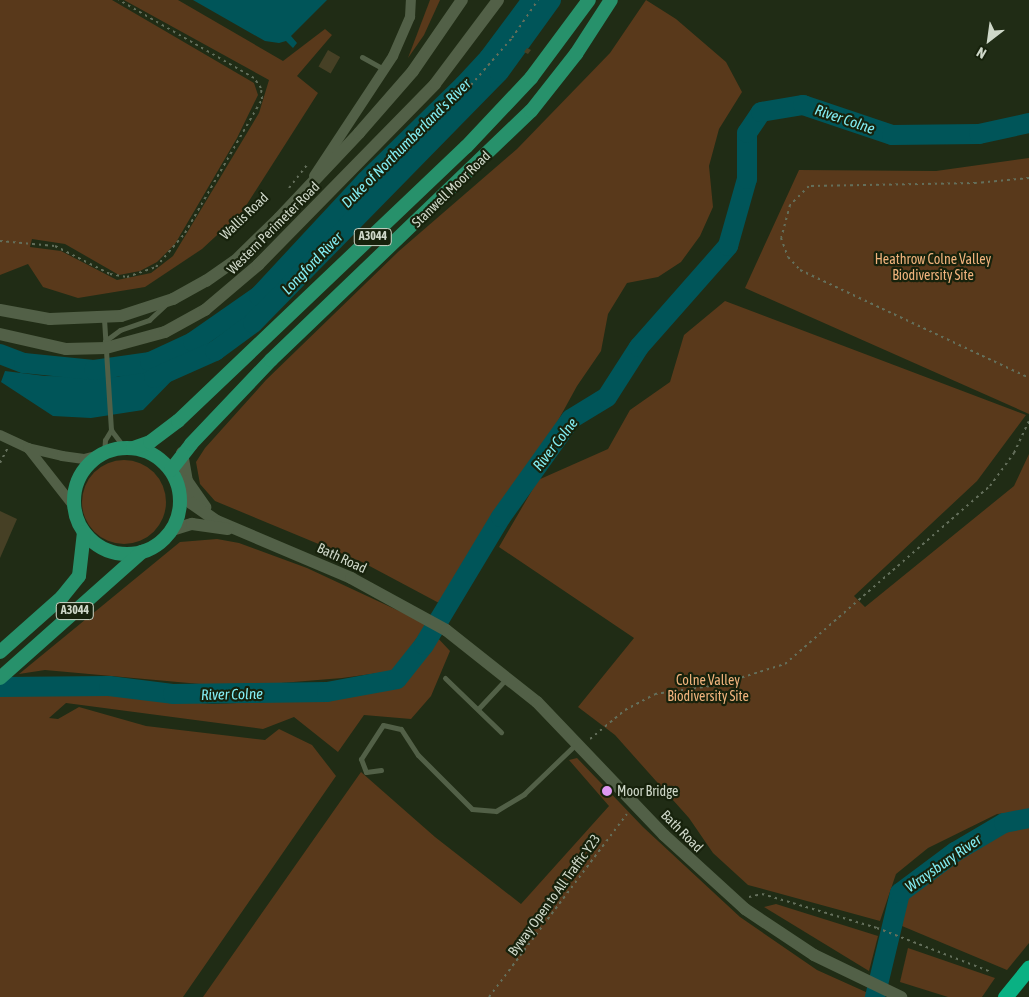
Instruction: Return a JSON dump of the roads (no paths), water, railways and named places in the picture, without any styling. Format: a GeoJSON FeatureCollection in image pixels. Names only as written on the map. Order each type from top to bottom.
{"type":"FeatureCollection","features":[{"type":"Feature","properties":{"kind":"highway"},"geometry":{"type":"LineString","coordinates":[[1005,997],[1029,967]]}},
{"type":"Feature","properties":{"kind":"main road","name":"Stanwell Moor Road"},"geometry":{"type":"LineString","coordinates":[[129,448],[150,442],[178,421],[466,148],[531,78],[589,0]]}},
{"type":"Feature","properties":{"kind":"main road","name":"Stanwell Moor Road"},"geometry":{"type":"LineString","coordinates":[[171,470],[182,453],[271,360],[525,116],[576,54],[611,0]]}},
{"type":"Feature","properties":{"kind":"main road"},"geometry":{"type":"LineString","coordinates":[[129,448],[156,456],[171,470],[179,488],[180,505],[172,530],[163,541],[142,552],[114,554],[102,549],[84,532],[72,504],[74,488],[81,474],[102,454],[129,448]]}},
{"type":"Feature","properties":{"kind":"main road","name":"A3044"},"geometry":{"type":"LineString","coordinates":[[0,652],[62,598],[78,576],[84,532]]}},
{"type":"Feature","properties":{"kind":"main road","name":"A3044"},"geometry":{"type":"LineString","coordinates":[[4,674],[142,552]]}},
{"type":"Feature","properties":{"kind":"street"},"geometry":{"type":"LineString","coordinates":[[306,190],[385,70],[405,30],[411,0]]}},
{"type":"Feature","properties":{"kind":"street","name":"Western Perimeter Road"},"geometry":{"type":"LineString","coordinates":[[0,310],[50,319],[104,318],[135,313],[173,299],[198,286],[235,260],[306,190],[400,87],[442,34],[462,0]]}},
{"type":"Feature","properties":{"kind":"street","name":"Western Perimeter Road"},"geometry":{"type":"LineString","coordinates":[[0,334],[66,348],[106,349],[145,339],[186,323],[229,293],[435,84],[498,0]]}},
{"type":"Feature","properties":{"kind":"street"},"geometry":{"type":"LineString","coordinates":[[0,435],[28,448],[84,459],[102,454]]}},
{"type":"Feature","properties":{"kind":"street"},"geometry":{"type":"LineString","coordinates":[[28,448],[72,504]]}},
{"type":"Feature","properties":{"kind":"street"},"geometry":{"type":"LineString","coordinates":[[182,453],[187,480],[217,520]]}},
{"type":"Feature","properties":{"kind":"street","name":"Bath Road"},"geometry":{"type":"LineString","coordinates":[[179,488],[191,503],[217,520],[238,531],[351,578],[430,619],[446,630],[508,678],[578,745],[636,806],[735,900],[814,955],[901,997]]}},
{"type":"Feature","properties":{"kind":"street","name":"Bath Road"},"geometry":{"type":"LineString","coordinates":[[172,530],[192,524],[238,531]]}},
{"type":"Feature","properties":{"kind":"lane"},"geometry":{"type":"LineString","coordinates":[[362,57],[385,70]]}},
{"type":"Feature","properties":{"kind":"lane","name":"Western Perimeter Road"},"geometry":{"type":"LineString","coordinates":[[106,349],[120,330],[148,320],[173,299]]}},
{"type":"Feature","properties":{"kind":"lane"},"geometry":{"type":"LineString","coordinates":[[102,454],[105,440],[111,429],[104,318]]}},
{"type":"Feature","properties":{"kind":"lane"},"geometry":{"type":"LineString","coordinates":[[111,429],[129,448]]}},
{"type":"Feature","properties":{"kind":"lane"},"geometry":{"type":"LineString","coordinates":[[445,678],[501,732]]}},
{"type":"Feature","properties":{"kind":"lane"},"geometry":{"type":"LineString","coordinates":[[478,709],[508,678]]}},
{"type":"Feature","properties":{"kind":"lane"},"geometry":{"type":"LineString","coordinates":[[381,770],[366,772],[361,759],[383,725],[401,729],[418,755],[472,809],[496,811],[524,794],[578,745]]}},
{"type":"Feature","properties":{"kind":"water"},"geometry":{"type":"Polygon","coordinates":[[[193,0],[327,0],[291,36],[297,43],[293,48],[286,41],[279,43],[265,41],[193,0]]]}},
{"type":"Feature","properties":{"kind":"water"},"geometry":{"type":"Polygon","coordinates":[[[175,361],[181,371],[143,410],[91,418],[53,416],[1,382],[5,371],[45,376],[117,377],[175,361]]]}},
{"type":"Feature","properties":{"kind":"waterway","name":"Duke of Northumberland's River"},"geometry":{"type":"LineString","coordinates":[[0,354],[24,363],[94,370],[150,362],[193,342],[259,296],[366,181],[489,58],[532,0]]}},
{"type":"Feature","properties":{"kind":"waterway","name":"Longford River"},"geometry":{"type":"LineString","coordinates":[[154,378],[215,351],[253,323],[499,72],[551,0]]}},
{"type":"Feature","properties":{"kind":"waterway","name":"River Colne"},"geometry":{"type":"LineString","coordinates":[[0,687],[109,686],[173,694],[327,692],[397,679],[424,645],[501,517],[571,419],[607,397],[639,347],[728,246],[747,179],[747,133],[761,112],[803,105],[892,135],[979,134],[1029,123]]}},
{"type":"Feature","properties":{"kind":"waterway","name":"Wraysbury River"},"geometry":{"type":"LineString","coordinates":[[875,997],[900,893],[955,852],[1004,823],[1029,818]]}},
{"type":"Feature","properties":{"kind":"place","name":"Moor Bridge"},"geometry":{"type":"Point","coordinates":[607,791]}},
{"type":"Feature","properties":{"kind":"park label","name":"Heathrow Colne Valley Biodiversity Site"},"geometry":{"type":"Point","coordinates":[933,268]}},
{"type":"Feature","properties":{"kind":"park label","name":"Colne Valley Biodiversity Site"},"geometry":{"type":"Point","coordinates":[708,688]}}]}
